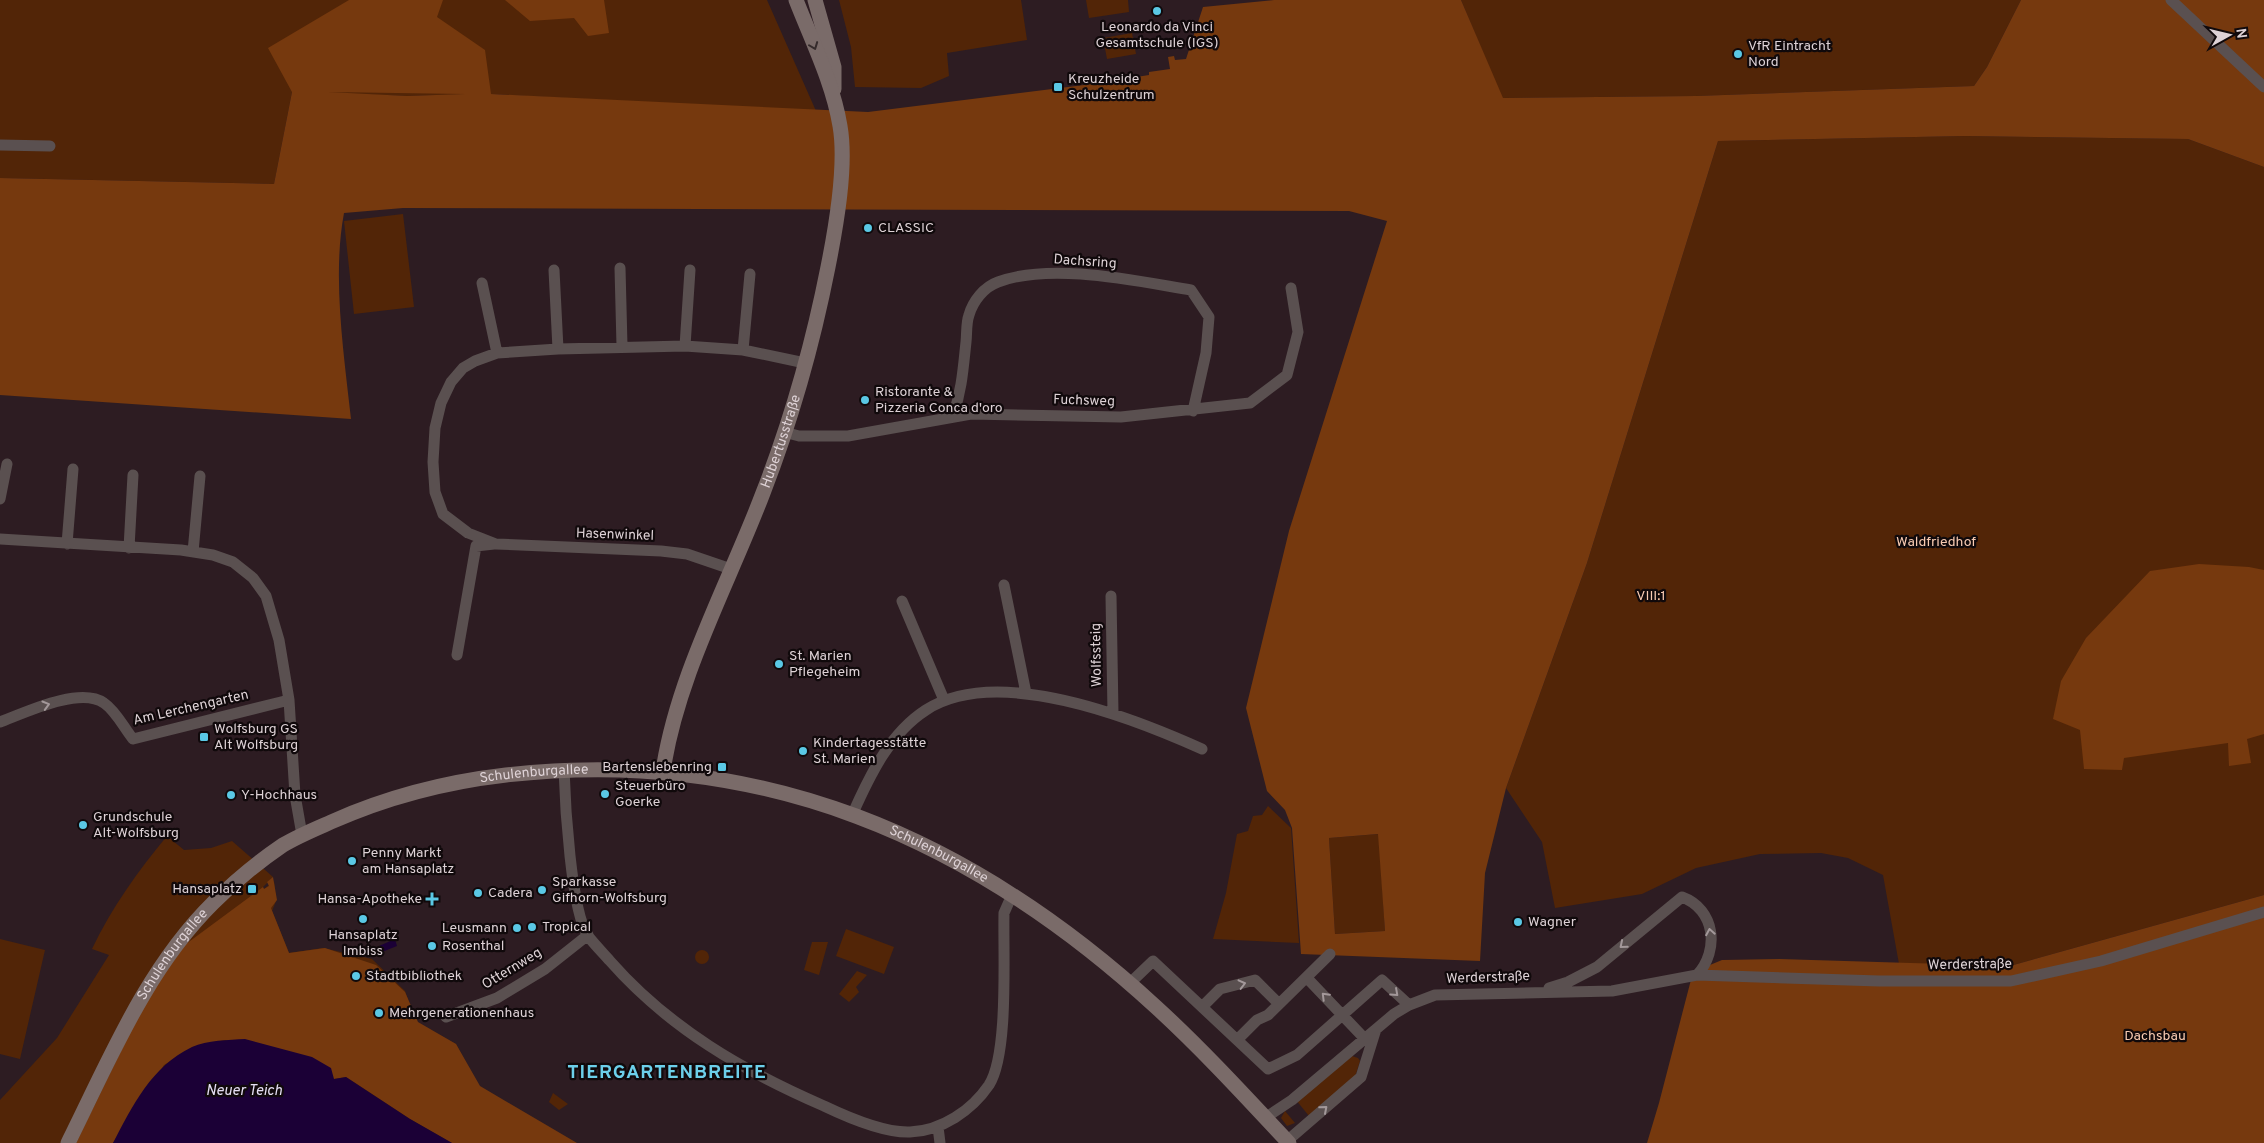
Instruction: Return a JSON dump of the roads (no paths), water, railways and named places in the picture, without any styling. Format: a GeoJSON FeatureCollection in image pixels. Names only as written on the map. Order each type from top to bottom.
{"type":"FeatureCollection","features":[{"type":"Feature","properties":{"kind":"street","name":"Hubertusstraße"},"geometry":{"type":"LineString","coordinates":[[663,771],[666,751],[695,658],[763,493],[784,432],[822,300],[836,227],[841,177],[841,128],[834,98],[796,0]]}},
{"type":"Feature","properties":{"kind":"street","name":"Hubertusstraße"},"geometry":{"type":"LineString","coordinates":[[815,0],[823,23],[834,68],[834,98]]}},
{"type":"Feature","properties":{"kind":"street"},"geometry":{"type":"LineString","coordinates":[[2171,0],[2264,87]]}},
{"type":"Feature","properties":{"kind":"street"},"geometry":{"type":"LineString","coordinates":[[0,145],[50,146]]}},
{"type":"Feature","properties":{"kind":"street"},"geometry":{"type":"LineString","coordinates":[[620,268],[622,346]]}},
{"type":"Feature","properties":{"kind":"street"},"geometry":{"type":"LineString","coordinates":[[554,270],[558,349]]}},
{"type":"Feature","properties":{"kind":"street"},"geometry":{"type":"LineString","coordinates":[[685,346],[690,270]]}},
{"type":"Feature","properties":{"kind":"street"},"geometry":{"type":"LineString","coordinates":[[743,350],[750,274]]}},
{"type":"Feature","properties":{"kind":"street","name":"Dachsring"},"geometry":{"type":"LineString","coordinates":[[953,416],[962,391],[969,316],[979,295],[997,282],[1013,278],[1050,274],[1080,274],[1191,290],[1209,317],[1206,353],[1193,411]]}},
{"type":"Feature","properties":{"kind":"street"},"geometry":{"type":"LineString","coordinates":[[482,283],[497,353]]}},
{"type":"Feature","properties":{"kind":"street","name":"Fuchsweg"},"geometry":{"type":"LineString","coordinates":[[784,432],[799,436],[848,436],[971,414],[1121,417],[1193,411],[1250,403],[1286,375],[1298,332],[1291,288]]}},
{"type":"Feature","properties":{"kind":"street","name":"Hasenwinkel"},"geometry":{"type":"LineString","coordinates":[[496,544],[468,533],[443,514],[435,492],[433,462],[437,419],[441,403],[451,382],[463,368],[497,353],[622,346],[685,346],[743,350],[804,363]]}},
{"type":"Feature","properties":{"kind":"street"},"geometry":{"type":"LineString","coordinates":[[0,499],[7,464]]}},
{"type":"Feature","properties":{"kind":"street"},"geometry":{"type":"LineString","coordinates":[[67,544],[73,469]]}},
{"type":"Feature","properties":{"kind":"street"},"geometry":{"type":"LineString","coordinates":[[129,548],[134,475]]}},
{"type":"Feature","properties":{"kind":"street"},"geometry":{"type":"LineString","coordinates":[[193,552],[200,476]]}},
{"type":"Feature","properties":{"kind":"street"},"geometry":{"type":"LineString","coordinates":[[0,539],[213,555],[233,562],[253,578],[266,596],[279,640],[290,700],[295,795],[302,835]]}},
{"type":"Feature","properties":{"kind":"street","name":"Hasenwinkel"},"geometry":{"type":"LineString","coordinates":[[457,654],[476,546],[496,544],[661,551],[687,554],[731,569]]}},
{"type":"Feature","properties":{"kind":"street"},"geometry":{"type":"LineString","coordinates":[[1004,585],[1026,693]]}},
{"type":"Feature","properties":{"kind":"street","name":"Wolfssteig"},"geometry":{"type":"LineString","coordinates":[[1111,596],[1113,713]]}},
{"type":"Feature","properties":{"kind":"street"},"geometry":{"type":"LineString","coordinates":[[902,601],[944,700]]}},
{"type":"Feature","properties":{"kind":"street","name":"Wolfssteig"},"geometry":{"type":"LineString","coordinates":[[853,813],[881,757],[902,730],[926,710],[944,700],[971,695],[1026,693],[1113,713],[1202,749]]}},
{"type":"Feature","properties":{"kind":"street","name":"Am Lerchengarten"},"geometry":{"type":"LineString","coordinates":[[0,722],[42,706],[74,697],[87,698],[103,702],[133,739],[290,700]]}},
{"type":"Feature","properties":{"kind":"street"},"geometry":{"type":"LineString","coordinates":[[564,769],[574,883],[588,935],[632,986],[710,1049],[782,1088],[859,1122],[910,1132],[938,1127],[956,1118],[973,1104],[989,1084],[996,1070],[1002,1038],[1004,913],[1012,895]]}},
{"type":"Feature","properties":{"kind":"street","name":"Schulenburgallee"},"geometry":{"type":"LineString","coordinates":[[68,1143],[143,995],[175,949],[210,906],[236,882],[283,846],[302,835],[353,812],[428,787],[485,777],[564,769],[663,771],[740,782],[794,794],[853,813],[904,834],[952,858],[1012,895],[1068,934],[1129,984],[1167,1018],[1288,1142]]}},
{"type":"Feature","properties":{"kind":"street","name":"Werderstraße"},"geometry":{"type":"LineString","coordinates":[[1538,991],[1568,982],[1597,967],[1682,897],[1692,901],[1702,910],[1711,933],[1710,952],[1697,975]]}},
{"type":"Feature","properties":{"kind":"street","name":"Werderstraße"},"geometry":{"type":"LineString","coordinates":[[1265,1118],[1292,1100],[1377,1028],[1410,1005],[1435,995],[1538,991],[1612,991],[1697,975],[1879,982],[2011,981],[2101,960],[2264,912]]}},
{"type":"Feature","properties":{"kind":"street","name":"Otternweg"},"geometry":{"type":"LineString","coordinates":[[446,1017],[497,998],[545,969],[588,935]]}},
{"type":"Feature","properties":{"kind":"street"},"geometry":{"type":"LineString","coordinates":[[1238,1039],[1257,1020],[1268,1015],[1330,954]]}},
{"type":"Feature","properties":{"kind":"street"},"geometry":{"type":"LineString","coordinates":[[1129,984],[1153,962],[1238,1039],[1268,1069],[1297,1055],[1382,980],[1410,1005]]}},
{"type":"Feature","properties":{"kind":"street"},"geometry":{"type":"LineString","coordinates":[[1307,978],[1365,1039]]}},
{"type":"Feature","properties":{"kind":"street"},"geometry":{"type":"LineString","coordinates":[[1202,1007],[1220,989],[1255,980],[1279,1004]]}},
{"type":"Feature","properties":{"kind":"street"},"geometry":{"type":"LineString","coordinates":[[1288,1142],[1361,1077],[1377,1028]]}},
{"type":"Feature","properties":{"kind":"street"},"geometry":{"type":"LineString","coordinates":[[938,1127],[940,1143]]}},
{"type":"Feature","properties":{"kind":"water"},"geometry":{"type":"Polygon","coordinates":[[[395,939],[397,946],[382,952],[379,946],[395,939]]]}},
{"type":"Feature","properties":{"kind":"water","name":"Neuer Teich"},"geometry":{"type":"Polygon","coordinates":[[[245,1039],[312,1057],[331,1068],[334,1079],[346,1077],[410,1119],[452,1143],[113,1143],[136,1101],[154,1076],[165,1065],[192,1047],[204,1043],[245,1039]]]}},
{"type":"Feature","properties":{"kind":"place","name":"Leonardo da Vinci Gesamtschule (IGS)"},"geometry":{"type":"Point","coordinates":[1157,11]}},
{"type":"Feature","properties":{"kind":"place","name":"VfR Eintracht Nord"},"geometry":{"type":"Point","coordinates":[1738,54]}},
{"type":"Feature","properties":{"kind":"place","name":"Kreuzheide Schulzentrum"},"geometry":{"type":"Point","coordinates":[1058,87]}},
{"type":"Feature","properties":{"kind":"place","name":"CLASSIC"},"geometry":{"type":"Point","coordinates":[868,228]}},
{"type":"Feature","properties":{"kind":"place","name":"Ristorante & Pizzeria Conca d'oro"},"geometry":{"type":"Point","coordinates":[865,400]}},
{"type":"Feature","properties":{"kind":"place","name":"St. Marien Pflegeheim"},"geometry":{"type":"Point","coordinates":[779,664]}},
{"type":"Feature","properties":{"kind":"place","name":"Wolfsburg GS Alt Wolfsburg"},"geometry":{"type":"Point","coordinates":[204,737]}},
{"type":"Feature","properties":{"kind":"place","name":"Kindertagesstätte St. Marien"},"geometry":{"type":"Point","coordinates":[803,751]}},
{"type":"Feature","properties":{"kind":"place","name":"Bartenslebenring"},"geometry":{"type":"Point","coordinates":[722,767]}},
{"type":"Feature","properties":{"kind":"place","name":"Steuerbüro Goerke"},"geometry":{"type":"Point","coordinates":[605,794]}},
{"type":"Feature","properties":{"kind":"place","name":"Y-Hochhaus"},"geometry":{"type":"Point","coordinates":[231,795]}},
{"type":"Feature","properties":{"kind":"place","name":"Grundschule Alt-Wolfsburg"},"geometry":{"type":"Point","coordinates":[83,825]}},
{"type":"Feature","properties":{"kind":"place","name":"Penny Markt am Hansaplatz"},"geometry":{"type":"Point","coordinates":[352,861]}},
{"type":"Feature","properties":{"kind":"place","name":"Hansaplatz"},"geometry":{"type":"Point","coordinates":[252,889]}},
{"type":"Feature","properties":{"kind":"place","name":"Sparkasse Gifhorn-Wolfsburg"},"geometry":{"type":"Point","coordinates":[542,890]}},
{"type":"Feature","properties":{"kind":"place","name":"Cadera"},"geometry":{"type":"Point","coordinates":[478,893]}},
{"type":"Feature","properties":{"kind":"place","name":"Hansa-Apotheke"},"geometry":{"type":"Point","coordinates":[432,899]}},
{"type":"Feature","properties":{"kind":"place","name":"Hansaplatz Imbiss"},"geometry":{"type":"Point","coordinates":[363,919]}},
{"type":"Feature","properties":{"kind":"place","name":"Wagner"},"geometry":{"type":"Point","coordinates":[1518,922]}},
{"type":"Feature","properties":{"kind":"place","name":"Tropical"},"geometry":{"type":"Point","coordinates":[532,927]}},
{"type":"Feature","properties":{"kind":"place","name":"Leusmann"},"geometry":{"type":"Point","coordinates":[517,928]}},
{"type":"Feature","properties":{"kind":"place","name":"Rosenthal"},"geometry":{"type":"Point","coordinates":[432,946]}},
{"type":"Feature","properties":{"kind":"place","name":"Stadtbibliothek"},"geometry":{"type":"Point","coordinates":[356,976]}},
{"type":"Feature","properties":{"kind":"place","name":"Mehrgenerationenhaus"},"geometry":{"type":"Point","coordinates":[379,1013]}},
{"type":"Feature","properties":{"kind":"district","name":"TIERGARTENBREITE"},"geometry":{"type":"Point","coordinates":[667,1073]}},
{"type":"Feature","properties":{"kind":"park label","name":"Waldfriedhof"},"geometry":{"type":"Point","coordinates":[1936,542]}},
{"type":"Feature","properties":{"kind":"park label","name":"VIII:1"},"geometry":{"type":"Point","coordinates":[1651,596]}},
{"type":"Feature","properties":{"kind":"park label","name":"Dachsbau"},"geometry":{"type":"Point","coordinates":[2155,1036]}}]}
